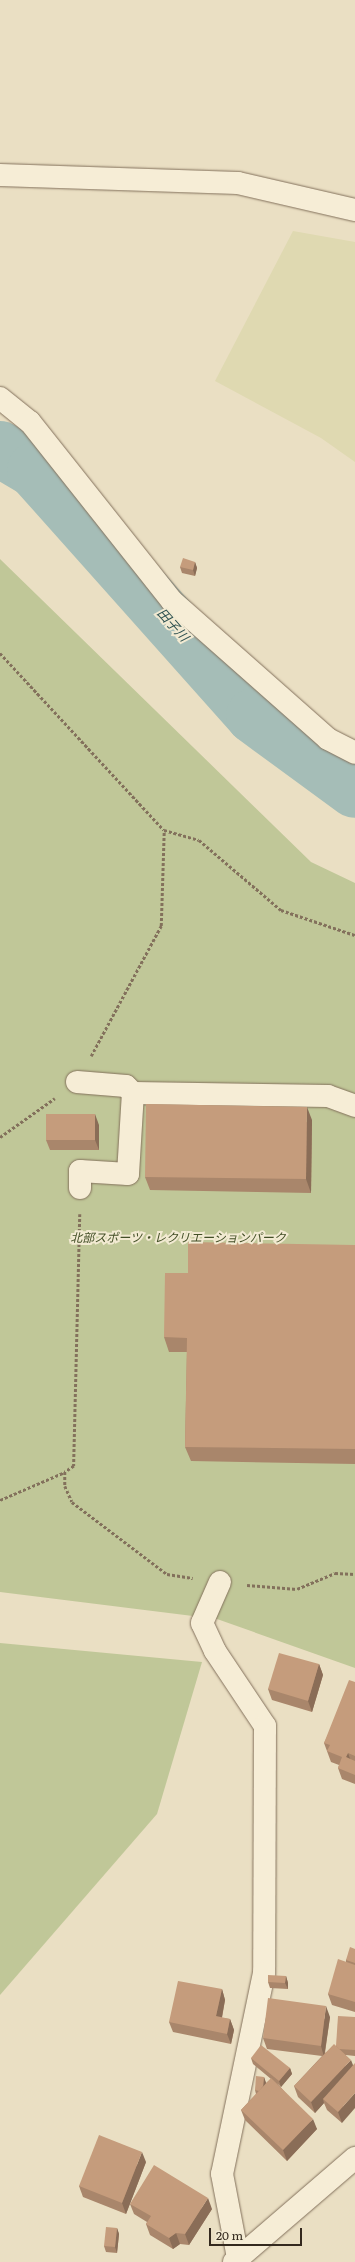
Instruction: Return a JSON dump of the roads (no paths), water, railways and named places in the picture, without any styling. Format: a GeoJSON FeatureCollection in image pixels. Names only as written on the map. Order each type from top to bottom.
{"type":"FeatureCollection","features":[{"type":"Feature","properties":{"kind":"street"},"geometry":{"type":"LineString","coordinates":[[0,176],[238,183],[355,210]]}},
{"type":"Feature","properties":{"kind":"street"},"geometry":{"type":"LineString","coordinates":[[0,398],[30,422],[172,601],[328,739],[355,753]]}},
{"type":"Feature","properties":{"kind":"street"},"geometry":{"type":"LineString","coordinates":[[77,1082],[126,1086],[133,1093],[328,1096],[355,1106]]}},
{"type":"Feature","properties":{"kind":"street"},"geometry":{"type":"LineString","coordinates":[[80,1188],[80,1171],[128,1174],[133,1093]]}},
{"type":"Feature","properties":{"kind":"street"},"geometry":{"type":"LineString","coordinates":[[220,1582],[202,1623],[215,1651],[265,1726],[264,1973],[222,2174],[236,2260]]}},
{"type":"Feature","properties":{"kind":"street"},"geometry":{"type":"LineString","coordinates":[[236,2260],[355,2158]]}},
{"type":"Feature","properties":{"kind":"waterway","name":"田子川"},"geometry":{"type":"LineString","coordinates":[[0,449],[35,470],[254,716],[355,790]]}},
{"type":"Feature","properties":{"kind":"park label","name":"北部スポーツ・レクリエーションパーク"},"geometry":{"type":"Point","coordinates":[178,1238]}}]}
